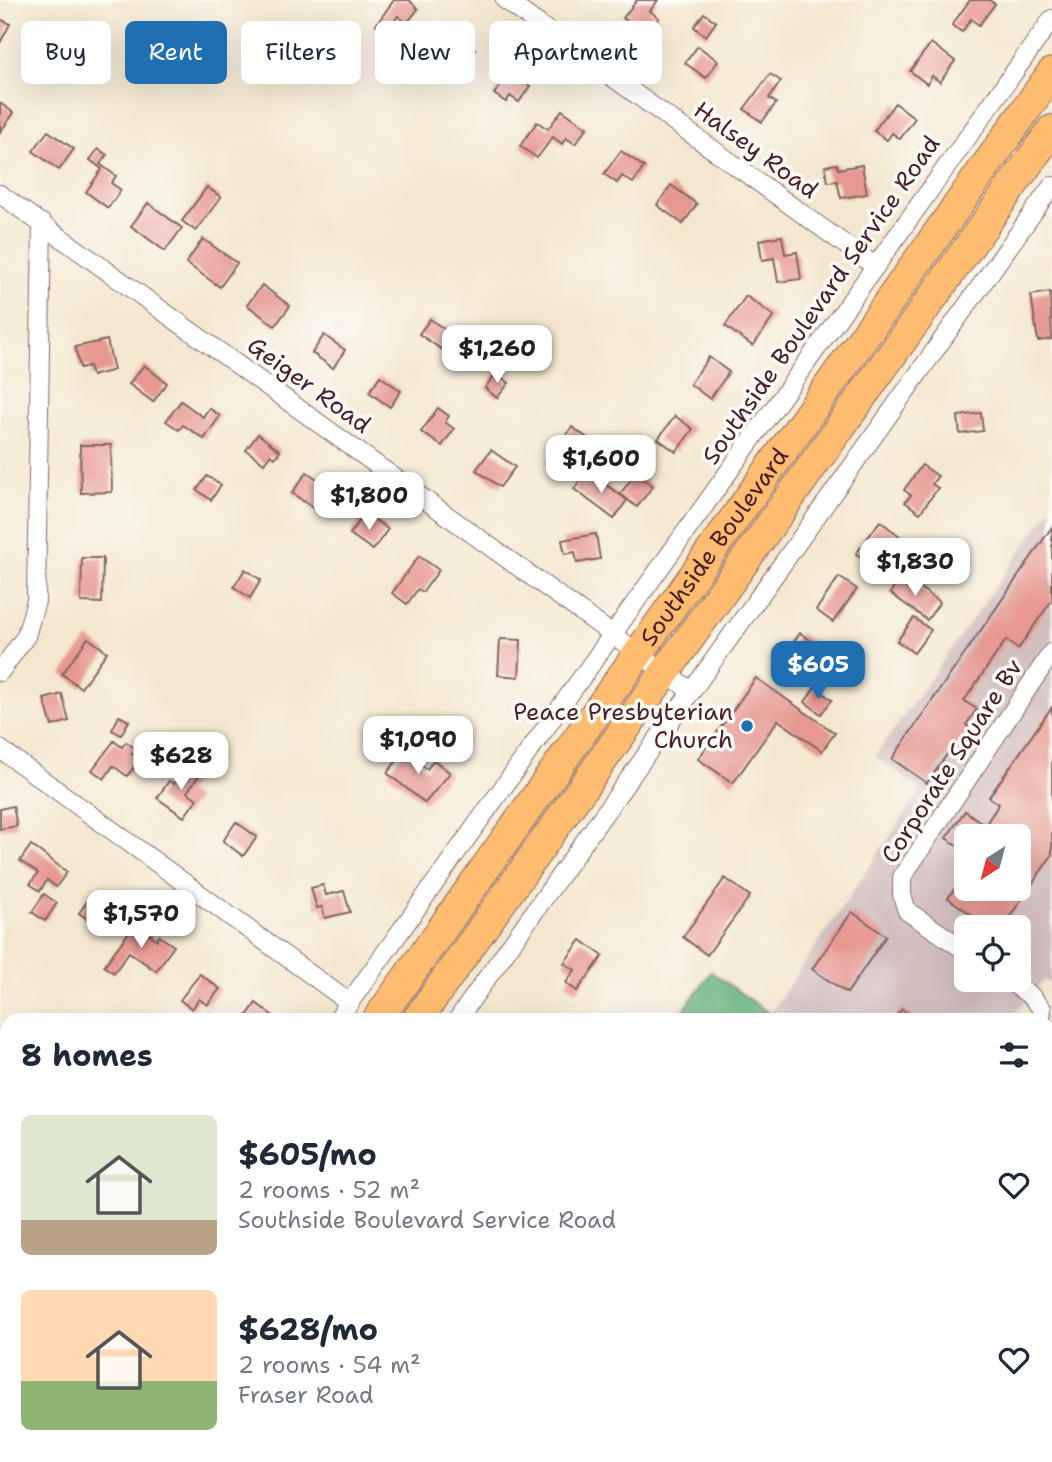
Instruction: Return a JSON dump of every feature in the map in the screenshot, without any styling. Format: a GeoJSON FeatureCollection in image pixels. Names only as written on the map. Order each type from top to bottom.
{"type":"FeatureCollection","features":[{"type":"Feature","properties":{"kind":"highway","name":"Southside Boulevard"},"geometry":{"type":"LineString","coordinates":[[382,1013],[1052,73]]}},
{"type":"Feature","properties":{"kind":"highway","name":"Southside Boulevard"},"geometry":{"type":"LineString","coordinates":[[422,1013],[1052,130]]}},
{"type":"Feature","properties":{"kind":"street","name":"Halsey Road"},"geometry":{"type":"LineString","coordinates":[[505,0],[875,266]]}},
{"type":"Feature","properties":{"kind":"street","name":"Southside Boulevard Service Road"},"geometry":{"type":"LineString","coordinates":[[343,1013],[1052,19]]}},
{"type":"Feature","properties":{"kind":"street"},"geometry":{"type":"LineString","coordinates":[[462,1013],[1052,186]]}},
{"type":"Feature","properties":{"kind":"street","name":"Geiger Road"},"geometry":{"type":"LineString","coordinates":[[0,194],[691,691]]}},
{"type":"Feature","properties":{"kind":"street"},"geometry":{"type":"LineString","coordinates":[[0,672],[26,636],[36,601],[42,223]]}},
{"type":"Feature","properties":{"kind":"street","name":"Corporate Square Bv"},"geometry":{"type":"LineString","coordinates":[[954,943],[907,911],[902,895],[902,877],[1052,652]]}},
{"type":"Feature","properties":{"kind":"street"},"geometry":{"type":"LineString","coordinates":[[0,749],[350,1003]]}},
{"type":"Feature","properties":{"kind":"street"},"geometry":{"type":"LineString","coordinates":[[1025,992],[1042,1009],[1042,1013]]}},
{"type":"Feature","properties":{"kind":"shaded area"},"geometry":{"type":"Polygon","coordinates":[[[1052,507],[1052,985],[1044,980],[1014,1013],[771,1013],[921,790],[875,756],[1052,507]]]}},
{"type":"Feature","properties":{"kind":"green space"},"geometry":{"type":"Polygon","coordinates":[[[711,972],[769,1013],[682,1013],[711,972]]]}},
{"type":"Feature","properties":{"kind":"building"},"geometry":{"type":"Polygon","coordinates":[[[394,0],[409,0],[418,9],[409,21],[398,16],[394,21],[379,21],[394,0]]]}},
{"type":"Feature","properties":{"kind":"building"},"geometry":{"type":"Polygon","coordinates":[[[637,0],[658,0],[650,11],[659,18],[657,21],[627,21],[623,18],[637,0]]]}},
{"type":"Feature","properties":{"kind":"building"},"geometry":{"type":"Polygon","coordinates":[[[970,0],[989,0],[995,4],[979,25],[971,19],[962,32],[952,25],[970,0]]]}},
{"type":"Feature","properties":{"kind":"building"},"geometry":{"type":"Polygon","coordinates":[[[704,13],[716,22],[706,36],[694,27],[704,13]]]}},
{"type":"Feature","properties":{"kind":"building"},"geometry":{"type":"Polygon","coordinates":[[[0,19],[10,24],[0,43],[0,19]]]}},
{"type":"Feature","properties":{"kind":"building"},"geometry":{"type":"Polygon","coordinates":[[[931,43],[955,61],[940,82],[932,76],[927,84],[910,71],[931,43]]]}},
{"type":"Feature","properties":{"kind":"building"},"geometry":{"type":"Polygon","coordinates":[[[698,46],[718,61],[706,78],[685,63],[698,46]]]}},
{"type":"Feature","properties":{"kind":"building"},"geometry":{"type":"Polygon","coordinates":[[[770,74],[781,81],[769,98],[776,103],[762,122],[744,109],[770,74]]]}},
{"type":"Feature","properties":{"kind":"building"},"geometry":{"type":"Polygon","coordinates":[[[501,84],[530,86],[519,102],[510,96],[506,102],[494,94],[501,84]]]}},
{"type":"Feature","properties":{"kind":"building"},"geometry":{"type":"Polygon","coordinates":[[[0,103],[14,113],[0,132],[0,103]]]}},
{"type":"Feature","properties":{"kind":"building"},"geometry":{"type":"Polygon","coordinates":[[[895,103],[915,118],[900,139],[892,133],[887,140],[874,131],[895,103]]]}},
{"type":"Feature","properties":{"kind":"building"},"geometry":{"type":"Polygon","coordinates":[[[562,110],[587,128],[575,144],[566,138],[562,144],[553,137],[537,158],[520,146],[537,122],[548,129],[562,110]]]}},
{"type":"Feature","properties":{"kind":"building"},"geometry":{"type":"Polygon","coordinates":[[[48,131],[74,149],[59,170],[33,151],[48,131]]]}},
{"type":"Feature","properties":{"kind":"building"},"geometry":{"type":"Polygon","coordinates":[[[98,149],[107,155],[100,164],[116,176],[111,183],[121,190],[108,208],[86,192],[102,169],[90,160],[98,149]]]}},
{"type":"Feature","properties":{"kind":"building"},"geometry":{"type":"Polygon","coordinates":[[[621,151],[644,167],[633,183],[622,176],[617,183],[604,174],[621,151]]]}},
{"type":"Feature","properties":{"kind":"building"},"geometry":{"type":"Polygon","coordinates":[[[837,164],[838,169],[862,165],[867,194],[841,198],[837,181],[828,182],[825,166],[837,164]]]}},
{"type":"Feature","properties":{"kind":"building"},"geometry":{"type":"Polygon","coordinates":[[[671,185],[697,204],[683,224],[657,205],[671,185]]]}},
{"type":"Feature","properties":{"kind":"building"},"geometry":{"type":"Polygon","coordinates":[[[207,187],[221,197],[196,231],[182,221],[207,187]]]}},
{"type":"Feature","properties":{"kind":"building"},"geometry":{"type":"Polygon","coordinates":[[[148,203],[182,228],[165,251],[131,226],[148,203]]]}},
{"type":"Feature","properties":{"kind":"building"},"geometry":{"type":"Polygon","coordinates":[[[782,236],[785,254],[797,252],[801,279],[778,282],[774,258],[762,260],[759,240],[782,236]]]}},
{"type":"Feature","properties":{"kind":"building"},"geometry":{"type":"Polygon","coordinates":[[[203,239],[237,263],[220,287],[186,263],[203,239]]]}},
{"type":"Feature","properties":{"kind":"building"},"geometry":{"type":"Polygon","coordinates":[[[262,285],[290,306],[275,326],[247,305],[262,285]]]}},
{"type":"Feature","properties":{"kind":"building"},"geometry":{"type":"Polygon","coordinates":[[[1050,292],[1052,339],[1038,341],[1031,295],[1050,292]]]}},
{"type":"Feature","properties":{"kind":"building"},"geometry":{"type":"Polygon","coordinates":[[[746,296],[774,316],[753,346],[725,326],[746,296]]]}},
{"type":"Feature","properties":{"kind":"building"},"geometry":{"type":"Polygon","coordinates":[[[430,319],[454,336],[444,351],[419,334],[430,319]]]}},
{"type":"Feature","properties":{"kind":"building"},"geometry":{"type":"Polygon","coordinates":[[[324,335],[345,350],[333,368],[312,353],[324,335]]]}},
{"type":"Feature","properties":{"kind":"building"},"geometry":{"type":"Polygon","coordinates":[[[107,340],[114,370],[92,376],[89,366],[80,368],[75,347],[107,340]]]}},
{"type":"Feature","properties":{"kind":"building"},"geometry":{"type":"Polygon","coordinates":[[[709,357],[729,372],[710,399],[690,384],[709,357]]]}},
{"type":"Feature","properties":{"kind":"building"},"geometry":{"type":"Polygon","coordinates":[[[144,365],[167,383],[153,402],[129,384],[144,365]]]}},
{"type":"Feature","properties":{"kind":"building"},"geometry":{"type":"Polygon","coordinates":[[[496,373],[509,383],[497,398],[485,388],[496,373]]]}},
{"type":"Feature","properties":{"kind":"building"},"geometry":{"type":"Polygon","coordinates":[[[380,376],[401,391],[390,407],[369,392],[380,376]]]}},
{"type":"Feature","properties":{"kind":"building"},"geometry":{"type":"Polygon","coordinates":[[[181,401],[203,417],[209,408],[220,416],[204,439],[183,425],[179,430],[166,421],[181,401]]]}},
{"type":"Feature","properties":{"kind":"building"},"geometry":{"type":"Polygon","coordinates":[[[438,408],[449,416],[445,422],[454,429],[442,446],[421,432],[438,408]]]}},
{"type":"Feature","properties":{"kind":"building"},"geometry":{"type":"Polygon","coordinates":[[[981,413],[983,431],[960,434],[958,416],[981,413]]]}},
{"type":"Feature","properties":{"kind":"building"},"geometry":{"type":"Polygon","coordinates":[[[675,416],[693,429],[676,452],[658,439],[675,416]]]}},
{"type":"Feature","properties":{"kind":"building"},"geometry":{"type":"Polygon","coordinates":[[[572,427],[590,440],[564,475],[546,463],[572,427]]]}},
{"type":"Feature","properties":{"kind":"building"},"geometry":{"type":"Polygon","coordinates":[[[258,434],[280,451],[275,458],[270,455],[264,463],[246,450],[258,434]]]}},
{"type":"Feature","properties":{"kind":"building"},"geometry":{"type":"Polygon","coordinates":[[[80,445],[111,445],[112,492],[81,493],[80,445]]]}},
{"type":"Feature","properties":{"kind":"building"},"geometry":{"type":"Polygon","coordinates":[[[491,450],[515,467],[500,487],[476,470],[491,450]]]}},
{"type":"Feature","properties":{"kind":"building"},"geometry":{"type":"Polygon","coordinates":[[[922,465],[938,476],[932,484],[938,488],[920,513],[905,502],[911,495],[904,490],[922,465]]]}},
{"type":"Feature","properties":{"kind":"building"},"geometry":{"type":"Polygon","coordinates":[[[587,471],[627,500],[614,519],[574,489],[587,471]]]}},
{"type":"Feature","properties":{"kind":"building"},"geometry":{"type":"Polygon","coordinates":[[[307,472],[337,493],[322,514],[292,493],[307,472]]]}},
{"type":"Feature","properties":{"kind":"building"},"geometry":{"type":"Polygon","coordinates":[[[636,473],[653,486],[637,507],[620,494],[636,473]]]}},
{"type":"Feature","properties":{"kind":"building"},"geometry":{"type":"Polygon","coordinates":[[[207,476],[221,485],[211,500],[197,490],[207,476]]]}},
{"type":"Feature","properties":{"kind":"building"},"geometry":{"type":"Polygon","coordinates":[[[365,513],[388,529],[373,550],[350,534],[365,513]]]}},
{"type":"Feature","properties":{"kind":"building"},"geometry":{"type":"Polygon","coordinates":[[[880,521],[902,538],[879,570],[856,554],[880,521]]]}},
{"type":"Feature","properties":{"kind":"building"},"geometry":{"type":"Polygon","coordinates":[[[1052,527],[1052,600],[1018,649],[1006,640],[964,701],[977,709],[966,725],[974,731],[963,748],[955,743],[927,783],[892,759],[1052,527]]]}},
{"type":"Feature","properties":{"kind":"building"},"geometry":{"type":"Polygon","coordinates":[[[596,534],[600,559],[577,563],[575,552],[565,554],[562,540],[596,534]]]}},
{"type":"Feature","properties":{"kind":"building"},"geometry":{"type":"Polygon","coordinates":[[[419,556],[439,570],[423,592],[418,589],[407,604],[392,593],[419,556]]]}},
{"type":"Feature","properties":{"kind":"building"},"geometry":{"type":"Polygon","coordinates":[[[82,558],[103,558],[102,603],[81,602],[82,558]]]}},
{"type":"Feature","properties":{"kind":"building"},"geometry":{"type":"Polygon","coordinates":[[[245,569],[261,580],[250,598],[234,587],[245,569]]]}},
{"type":"Feature","properties":{"kind":"building"},"geometry":{"type":"Polygon","coordinates":[[[902,575],[940,602],[927,620],[890,593],[902,575]]]}},
{"type":"Feature","properties":{"kind":"building"},"geometry":{"type":"Polygon","coordinates":[[[839,577],[857,589],[833,622],[816,610],[839,577]]]}},
{"type":"Feature","properties":{"kind":"building"},"geometry":{"type":"Polygon","coordinates":[[[914,618],[931,630],[914,653],[897,641],[914,618]]]}},
{"type":"Feature","properties":{"kind":"building"},"geometry":{"type":"Polygon","coordinates":[[[800,633],[816,644],[809,654],[824,665],[815,678],[799,667],[790,678],[775,667],[800,633]]]}},
{"type":"Feature","properties":{"kind":"building"},"geometry":{"type":"Polygon","coordinates":[[[88,638],[107,652],[81,688],[62,674],[88,638]]]}},
{"type":"Feature","properties":{"kind":"building"},"geometry":{"type":"Polygon","coordinates":[[[500,639],[521,640],[519,677],[498,675],[500,639]]]}},
{"type":"Feature","properties":{"kind":"building","name":"Peace Presbyterian Church"},"geometry":{"type":"Polygon","coordinates":[[[756,678],[835,733],[822,751],[778,720],[733,783],[698,759],[756,678]]]}},
{"type":"Feature","properties":{"kind":"building"},"geometry":{"type":"Polygon","coordinates":[[[815,687],[832,700],[821,714],[805,702],[815,687]]]}},
{"type":"Feature","properties":{"kind":"building"},"geometry":{"type":"Polygon","coordinates":[[[62,694],[69,721],[52,726],[44,699],[62,694]]]}},
{"type":"Feature","properties":{"kind":"building"},"geometry":{"type":"Polygon","coordinates":[[[1052,707],[1052,855],[1031,886],[1031,824],[986,824],[999,804],[989,797],[1052,707]]]}},
{"type":"Feature","properties":{"kind":"building"},"geometry":{"type":"Polygon","coordinates":[[[119,716],[129,721],[121,735],[112,730],[119,716]]]}},
{"type":"Feature","properties":{"kind":"building"},"geometry":{"type":"Polygon","coordinates":[[[114,741],[122,747],[126,742],[136,749],[132,754],[140,760],[127,776],[113,766],[104,779],[92,770],[114,741]]]}},
{"type":"Feature","properties":{"kind":"building"},"geometry":{"type":"Polygon","coordinates":[[[404,752],[427,769],[434,760],[450,773],[425,803],[387,773],[404,752]]]}},
{"type":"Feature","properties":{"kind":"building"},"geometry":{"type":"Polygon","coordinates":[[[189,764],[201,773],[187,792],[197,799],[184,817],[157,798],[169,781],[174,784],[189,764]]]}},
{"type":"Feature","properties":{"kind":"building"},"geometry":{"type":"Polygon","coordinates":[[[13,806],[17,826],[0,829],[0,809],[13,806]]]}},
{"type":"Feature","properties":{"kind":"building"},"geometry":{"type":"Polygon","coordinates":[[[965,811],[984,824],[956,824],[965,811]]]}},
{"type":"Feature","properties":{"kind":"building"},"geometry":{"type":"Polygon","coordinates":[[[236,822],[257,837],[243,856],[223,841],[236,822]]]}},
{"type":"Feature","properties":{"kind":"building"},"geometry":{"type":"Polygon","coordinates":[[[954,827],[954,843],[946,838],[954,827]]]}},
{"type":"Feature","properties":{"kind":"building"},"geometry":{"type":"Polygon","coordinates":[[[31,845],[67,872],[56,887],[47,880],[40,891],[30,884],[38,873],[20,861],[31,845]]]}},
{"type":"Feature","properties":{"kind":"building"},"geometry":{"type":"Polygon","coordinates":[[[725,878],[750,896],[707,955],[683,937],[725,878]]]}},
{"type":"Feature","properties":{"kind":"building"},"geometry":{"type":"Polygon","coordinates":[[[323,885],[326,895],[344,891],[350,912],[325,918],[322,907],[317,908],[311,888],[323,885]]]}},
{"type":"Feature","properties":{"kind":"building"},"geometry":{"type":"Polygon","coordinates":[[[954,889],[954,901],[1020,901],[1011,915],[972,915],[948,898],[954,889]]]}},
{"type":"Feature","properties":{"kind":"building"},"geometry":{"type":"Polygon","coordinates":[[[44,894],[57,903],[45,921],[32,912],[44,894]]]}},
{"type":"Feature","properties":{"kind":"building"},"geometry":{"type":"Polygon","coordinates":[[[92,895],[107,906],[94,924],[79,913],[92,895]]]}},
{"type":"Feature","properties":{"kind":"building"},"geometry":{"type":"Polygon","coordinates":[[[852,912],[886,936],[847,993],[812,969],[852,912]]]}},
{"type":"Feature","properties":{"kind":"building"},"geometry":{"type":"Polygon","coordinates":[[[135,924],[157,940],[159,936],[174,946],[156,971],[129,952],[114,973],[104,966],[135,924]]]}},
{"type":"Feature","properties":{"kind":"building"},"geometry":{"type":"Polygon","coordinates":[[[581,940],[603,956],[577,991],[566,983],[575,970],[564,963],[581,940]]]}},
{"type":"Feature","properties":{"kind":"building"},"geometry":{"type":"Polygon","coordinates":[[[200,974],[220,989],[207,1005],[199,999],[192,1009],[180,1000],[200,974]]]}},
{"type":"Feature","properties":{"kind":"building"},"geometry":{"type":"Polygon","coordinates":[[[256,1003],[269,1013],[249,1013],[256,1003]]]}},
{"type":"Feature","properties":{"kind":"place","name":"Peace Presbyterian Church"},"geometry":{"type":"Point","coordinates":[747,726]}}]}
